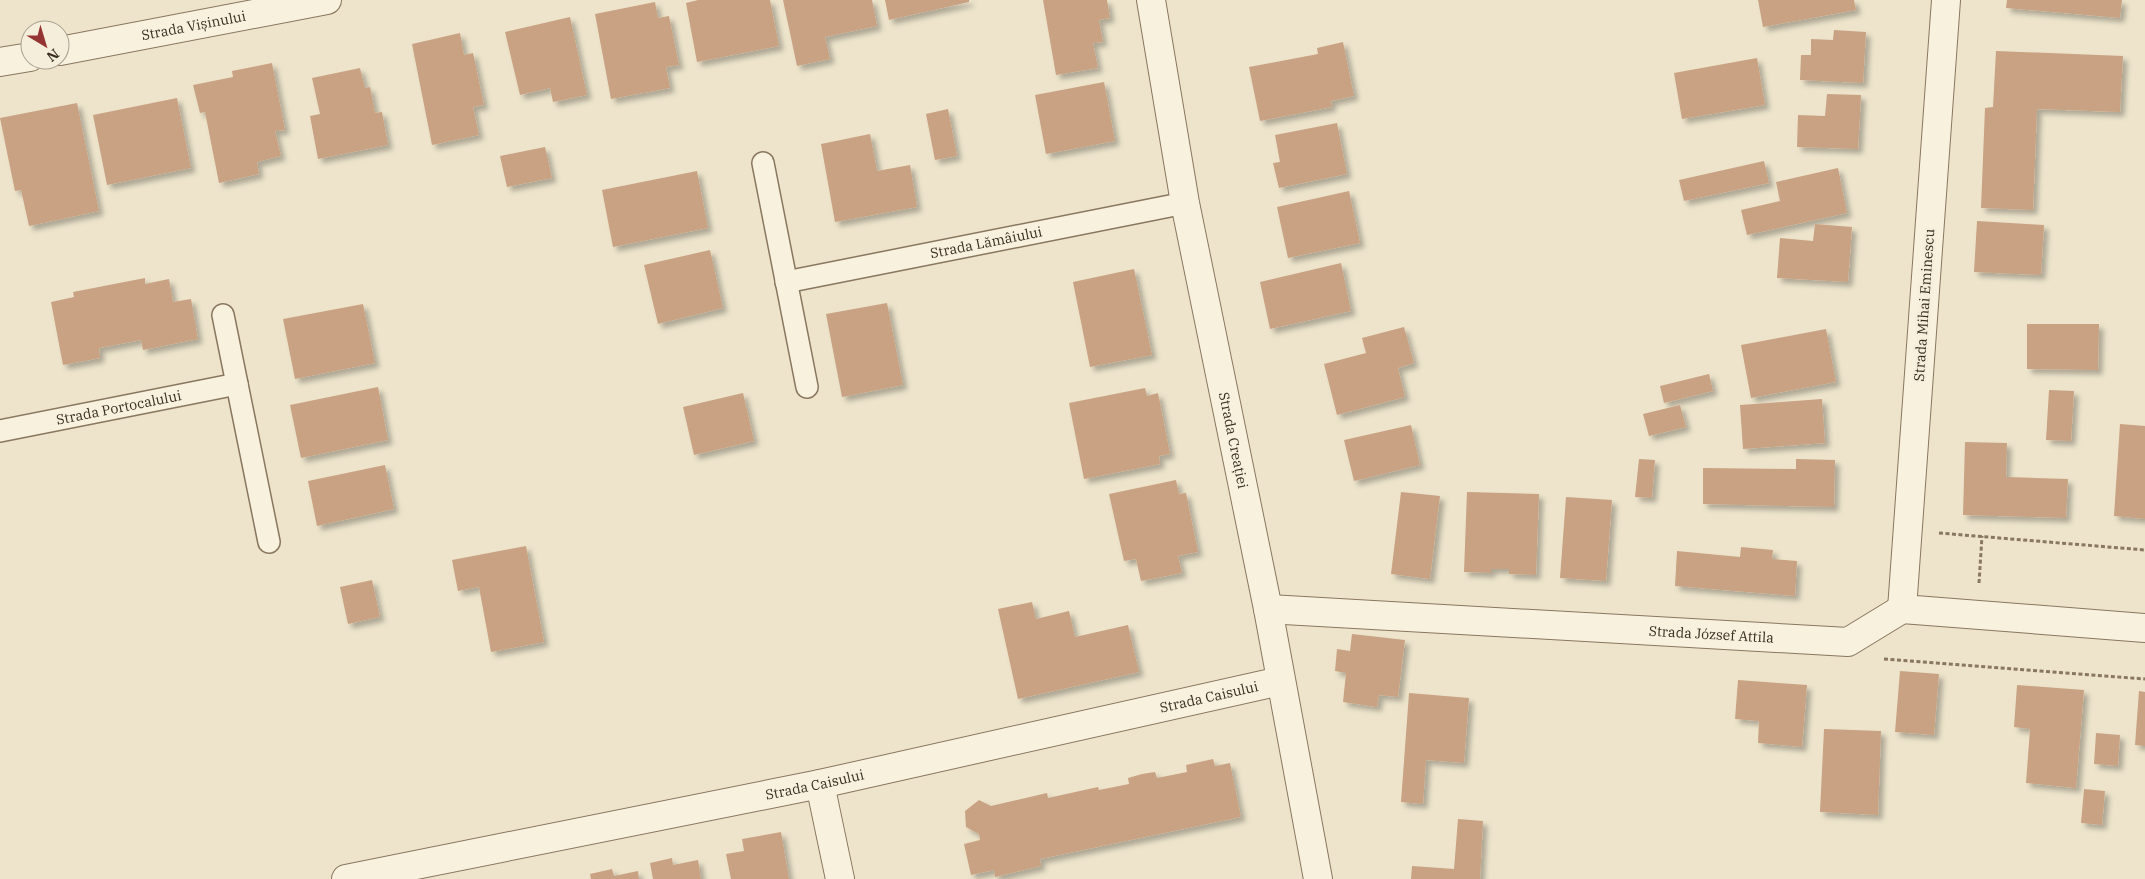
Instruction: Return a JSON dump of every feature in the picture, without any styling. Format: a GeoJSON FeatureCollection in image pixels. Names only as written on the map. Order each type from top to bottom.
{"type":"FeatureCollection","features":[{"type":"Feature","properties":{"kind":"street","name":"Strada Vișinului"},"geometry":{"type":"LineString","coordinates":[[70,49],[327,0]]}},
{"type":"Feature","properties":{"kind":"street","name":"Strada Creației"},"geometry":{"type":"LineString","coordinates":[[1151,0],[1185,203],[1268,609],[1318,879]]}},
{"type":"Feature","properties":{"kind":"street","name":"Strada Mihai Eminescu"},"geometry":{"type":"LineString","coordinates":[[1902,610],[1946,0]]}},
{"type":"Feature","properties":{"kind":"street"},"geometry":{"type":"LineString","coordinates":[[0,62],[20,58]]}},
{"type":"Feature","properties":{"kind":"street","name":"Strada József Attila"},"geometry":{"type":"LineString","coordinates":[[1268,609],[1848,642]]}},
{"type":"Feature","properties":{"kind":"street"},"geometry":{"type":"LineString","coordinates":[[1848,642],[1902,610],[2145,628]]}},
{"type":"Feature","properties":{"kind":"street","name":"Strada Caisului"},"geometry":{"type":"LineString","coordinates":[[346,879],[820,784],[1280,681]]}},
{"type":"Feature","properties":{"kind":"street"},"geometry":{"type":"LineString","coordinates":[[820,784],[840,879]]}},
{"type":"Feature","properties":{"kind":"lane"},"geometry":{"type":"LineString","coordinates":[[763,163],[807,387]]}},
{"type":"Feature","properties":{"kind":"lane","name":"Strada Lămâiului"},"geometry":{"type":"LineString","coordinates":[[786,282],[1185,203]]}},
{"type":"Feature","properties":{"kind":"lane"},"geometry":{"type":"LineString","coordinates":[[223,315],[269,542]]}},
{"type":"Feature","properties":{"kind":"lane","name":"Strada Portocalului"},"geometry":{"type":"LineString","coordinates":[[0,432],[237,384]]}},
{"type":"Feature","properties":{"kind":"path"},"geometry":{"type":"LineString","coordinates":[[1908,530],[2145,550]]}},
{"type":"Feature","properties":{"kind":"path"},"geometry":{"type":"LineString","coordinates":[[1978,615],[1982,536]]}},
{"type":"Feature","properties":{"kind":"path"},"geometry":{"type":"LineString","coordinates":[[1848,642],[1864,658],[2145,680]]}},
{"type":"Feature","properties":{"kind":"building"},"geometry":{"type":"Polygon","coordinates":[[[698,0],[770,0],[779,46],[697,62],[686,3],[698,0]]]}},
{"type":"Feature","properties":{"kind":"building"},"geometry":{"type":"Polygon","coordinates":[[[783,0],[872,0],[877,26],[825,37],[830,59],[797,66],[783,0]]]}},
{"type":"Feature","properties":{"kind":"building"},"geometry":{"type":"Polygon","coordinates":[[[885,0],[969,0],[969,2],[889,20],[885,0]]]}},
{"type":"Feature","properties":{"kind":"building"},"geometry":{"type":"Polygon","coordinates":[[[1043,0],[1107,0],[1110,18],[1099,20],[1103,42],[1093,43],[1098,68],[1056,75],[1043,0]]]}},
{"type":"Feature","properties":{"kind":"building"},"geometry":{"type":"Polygon","coordinates":[[[1758,0],[1854,0],[1856,10],[1763,27],[1758,0]]]}},
{"type":"Feature","properties":{"kind":"building"},"geometry":{"type":"Polygon","coordinates":[[[2007,0],[2122,0],[2120,18],[2006,8],[2007,0]]]}},
{"type":"Feature","properties":{"kind":"building"},"geometry":{"type":"Polygon","coordinates":[[[655,2],[658,18],[669,16],[679,65],[666,67],[670,88],[611,99],[595,14],[655,2]]]}},
{"type":"Feature","properties":{"kind":"building"},"geometry":{"type":"Polygon","coordinates":[[[570,17],[587,95],[553,102],[550,88],[520,95],[505,32],[570,17]]]}},
{"type":"Feature","properties":{"kind":"building"},"geometry":{"type":"Polygon","coordinates":[[[1834,30],[1866,32],[1863,83],[1800,80],[1801,55],[1811,55],[1811,39],[1833,40],[1834,30]]]}},
{"type":"Feature","properties":{"kind":"building"},"geometry":{"type":"Polygon","coordinates":[[[460,33],[464,55],[473,53],[484,105],[473,107],[479,135],[432,145],[412,44],[460,33]]]}},
{"type":"Feature","properties":{"kind":"building"},"geometry":{"type":"Polygon","coordinates":[[[1343,42],[1354,96],[1331,101],[1332,107],[1260,121],[1249,67],[1318,54],[1317,48],[1343,42]]]}},
{"type":"Feature","properties":{"kind":"building"},"geometry":{"type":"Polygon","coordinates":[[[1996,51],[2123,56],[2120,112],[2037,109],[2033,210],[1981,208],[1985,108],[1993,107],[1996,51]]]}},
{"type":"Feature","properties":{"kind":"building"},"geometry":{"type":"Polygon","coordinates":[[[1757,58],[1765,105],[1682,119],[1674,73],[1757,58]]]}},
{"type":"Feature","properties":{"kind":"building"},"geometry":{"type":"Polygon","coordinates":[[[272,63],[285,130],[275,131],[281,156],[257,162],[259,174],[219,183],[205,112],[200,113],[193,85],[233,77],[232,71],[272,63]]]}},
{"type":"Feature","properties":{"kind":"building"},"geometry":{"type":"Polygon","coordinates":[[[360,68],[365,88],[370,87],[375,113],[382,112],[388,145],[318,159],[310,116],[320,114],[312,78],[360,68]]]}},
{"type":"Feature","properties":{"kind":"building"},"geometry":{"type":"Polygon","coordinates":[[[1104,82],[1115,141],[1046,154],[1035,95],[1104,82]]]}},
{"type":"Feature","properties":{"kind":"building"},"geometry":{"type":"Polygon","coordinates":[[[1827,94],[1861,95],[1858,149],[1797,147],[1798,115],[1825,116],[1827,94]]]}},
{"type":"Feature","properties":{"kind":"building"},"geometry":{"type":"Polygon","coordinates":[[[177,98],[191,168],[107,185],[93,115],[177,98]]]}},
{"type":"Feature","properties":{"kind":"building"},"geometry":{"type":"Polygon","coordinates":[[[77,103],[99,211],[29,226],[21,190],[15,191],[0,118],[77,103]]]}},
{"type":"Feature","properties":{"kind":"building"},"geometry":{"type":"Polygon","coordinates":[[[948,109],[957,156],[935,160],[926,114],[948,109]]]}},
{"type":"Feature","properties":{"kind":"building"},"geometry":{"type":"Polygon","coordinates":[[[1337,123],[1347,174],[1279,188],[1273,163],[1280,162],[1275,135],[1337,123]]]}},
{"type":"Feature","properties":{"kind":"building"},"geometry":{"type":"Polygon","coordinates":[[[870,134],[877,171],[910,165],[917,207],[835,222],[821,144],[870,134]]]}},
{"type":"Feature","properties":{"kind":"building"},"geometry":{"type":"Polygon","coordinates":[[[545,147],[552,178],[507,187],[500,156],[545,147]]]}},
{"type":"Feature","properties":{"kind":"building"},"geometry":{"type":"Polygon","coordinates":[[[1764,161],[1769,183],[1684,201],[1679,180],[1764,161]]]}},
{"type":"Feature","properties":{"kind":"building"},"geometry":{"type":"Polygon","coordinates":[[[1838,168],[1847,213],[1747,235],[1741,210],[1780,201],[1776,182],[1838,168]]]}},
{"type":"Feature","properties":{"kind":"building"},"geometry":{"type":"Polygon","coordinates":[[[697,171],[708,228],[613,247],[602,190],[697,171]]]}},
{"type":"Feature","properties":{"kind":"building"},"geometry":{"type":"Polygon","coordinates":[[[1349,191],[1360,243],[1288,258],[1277,207],[1349,191]]]}},
{"type":"Feature","properties":{"kind":"building"},"geometry":{"type":"Polygon","coordinates":[[[1977,221],[2044,225],[2041,275],[1974,272],[1977,221]]]}},
{"type":"Feature","properties":{"kind":"building"},"geometry":{"type":"Polygon","coordinates":[[[1815,224],[1852,227],[1848,282],[1777,278],[1780,238],[1813,241],[1815,224]]]}},
{"type":"Feature","properties":{"kind":"building"},"geometry":{"type":"Polygon","coordinates":[[[710,250],[723,308],[658,324],[644,265],[710,250]]]}},
{"type":"Feature","properties":{"kind":"building"},"geometry":{"type":"Polygon","coordinates":[[[1341,263],[1351,311],[1270,329],[1260,282],[1341,263]]]}},
{"type":"Feature","properties":{"kind":"building"},"geometry":{"type":"Polygon","coordinates":[[[1134,269],[1152,355],[1090,367],[1073,282],[1134,269]]]}},
{"type":"Feature","properties":{"kind":"building"},"geometry":{"type":"Polygon","coordinates":[[[145,278],[145,284],[169,279],[173,302],[191,299],[198,339],[143,350],[141,340],[99,348],[100,358],[63,365],[51,302],[74,297],[73,292],[145,278]]]}},
{"type":"Feature","properties":{"kind":"building"},"geometry":{"type":"Polygon","coordinates":[[[887,303],[903,385],[842,397],[826,314],[887,303]]]}},
{"type":"Feature","properties":{"kind":"building"},"geometry":{"type":"Polygon","coordinates":[[[363,304],[375,363],[295,379],[283,319],[363,304]]]}},
{"type":"Feature","properties":{"kind":"building"},"geometry":{"type":"Polygon","coordinates":[[[2027,324],[2099,324],[2098,370],[2027,369],[2027,324]]]}},
{"type":"Feature","properties":{"kind":"building"},"geometry":{"type":"Polygon","coordinates":[[[1404,327],[1414,363],[1398,368],[1405,397],[1337,415],[1324,364],[1366,353],[1362,338],[1404,327]]]}},
{"type":"Feature","properties":{"kind":"building"},"geometry":{"type":"Polygon","coordinates":[[[1826,329],[1836,382],[1751,398],[1741,345],[1826,329]]]}},
{"type":"Feature","properties":{"kind":"building"},"geometry":{"type":"Polygon","coordinates":[[[1709,374],[1713,391],[1664,403],[1660,386],[1709,374]]]}},
{"type":"Feature","properties":{"kind":"building"},"geometry":{"type":"Polygon","coordinates":[[[378,387],[388,440],[301,458],[290,405],[378,387]]]}},
{"type":"Feature","properties":{"kind":"building"},"geometry":{"type":"Polygon","coordinates":[[[1145,388],[1147,396],[1158,393],[1170,454],[1159,456],[1160,464],[1084,479],[1069,403],[1145,388]]]}},
{"type":"Feature","properties":{"kind":"building"},"geometry":{"type":"Polygon","coordinates":[[[2049,390],[2074,391],[2071,441],[2046,440],[2049,390]]]}},
{"type":"Feature","properties":{"kind":"building"},"geometry":{"type":"Polygon","coordinates":[[[743,393],[754,441],[694,455],[683,407],[743,393]]]}},
{"type":"Feature","properties":{"kind":"building"},"geometry":{"type":"Polygon","coordinates":[[[1822,399],[1825,443],[1743,449],[1740,405],[1822,399]]]}},
{"type":"Feature","properties":{"kind":"building"},"geometry":{"type":"Polygon","coordinates":[[[1680,405],[1686,427],[1649,436],[1643,414],[1680,405]]]}},
{"type":"Feature","properties":{"kind":"building"},"geometry":{"type":"Polygon","coordinates":[[[2120,424],[2145,426],[2145,519],[2114,516],[2120,424]]]}},
{"type":"Feature","properties":{"kind":"building"},"geometry":{"type":"Polygon","coordinates":[[[1411,425],[1420,465],[1354,481],[1344,440],[1411,425]]]}},
{"type":"Feature","properties":{"kind":"building"},"geometry":{"type":"Polygon","coordinates":[[[1965,442],[2007,443],[2006,477],[2068,479],[2066,518],[1963,515],[1965,442]]]}},
{"type":"Feature","properties":{"kind":"building"},"geometry":{"type":"Polygon","coordinates":[[[1639,459],[1655,460],[1652,498],[1635,497],[1639,459]]]}},
{"type":"Feature","properties":{"kind":"building"},"geometry":{"type":"Polygon","coordinates":[[[1796,459],[1835,460],[1834,507],[1703,504],[1703,468],[1796,469],[1796,459]]]}},
{"type":"Feature","properties":{"kind":"building"},"geometry":{"type":"Polygon","coordinates":[[[385,465],[394,509],[317,526],[308,481],[385,465]]]}},
{"type":"Feature","properties":{"kind":"building"},"geometry":{"type":"Polygon","coordinates":[[[1176,480],[1179,494],[1186,493],[1198,552],[1178,556],[1182,573],[1141,581],[1136,559],[1124,561],[1109,494],[1176,480]]]}},
{"type":"Feature","properties":{"kind":"building"},"geometry":{"type":"Polygon","coordinates":[[[1401,492],[1440,496],[1430,579],[1391,574],[1401,492]]]}},
{"type":"Feature","properties":{"kind":"building"},"geometry":{"type":"Polygon","coordinates":[[[1467,492],[1539,494],[1536,575],[1509,574],[1509,569],[1491,569],[1491,573],[1464,572],[1467,492]]]}},
{"type":"Feature","properties":{"kind":"building"},"geometry":{"type":"Polygon","coordinates":[[[1566,497],[1612,500],[1606,581],[1560,578],[1566,497]]]}},
{"type":"Feature","properties":{"kind":"building"},"geometry":{"type":"Polygon","coordinates":[[[526,546],[544,642],[491,652],[479,587],[458,591],[452,560],[526,546]]]}},
{"type":"Feature","properties":{"kind":"building"},"geometry":{"type":"Polygon","coordinates":[[[1741,547],[1773,550],[1772,559],[1797,561],[1795,596],[1675,586],[1677,551],[1740,557],[1741,547]]]}},
{"type":"Feature","properties":{"kind":"building"},"geometry":{"type":"Polygon","coordinates":[[[372,580],[380,617],[348,624],[340,587],[372,580]]]}},
{"type":"Feature","properties":{"kind":"building"},"geometry":{"type":"Polygon","coordinates":[[[1032,602],[1036,619],[1069,611],[1075,637],[1128,625],[1139,672],[1018,699],[998,609],[1032,602]]]}},
{"type":"Feature","properties":{"kind":"building"},"geometry":{"type":"Polygon","coordinates":[[[1352,634],[1405,640],[1398,697],[1379,695],[1377,707],[1343,702],[1346,673],[1335,671],[1337,649],[1350,651],[1352,634]]]}},
{"type":"Feature","properties":{"kind":"building"},"geometry":{"type":"Polygon","coordinates":[[[1900,671],[1939,674],[1934,735],[1895,732],[1900,671]]]}},
{"type":"Feature","properties":{"kind":"building"},"geometry":{"type":"Polygon","coordinates":[[[1738,680],[1807,685],[1802,747],[1758,743],[1759,721],[1735,719],[1738,680]]]}},
{"type":"Feature","properties":{"kind":"building"},"geometry":{"type":"Polygon","coordinates":[[[2017,685],[2084,690],[2076,788],[2026,783],[2030,729],[2014,727],[2017,685]]]}},
{"type":"Feature","properties":{"kind":"building"},"geometry":{"type":"Polygon","coordinates":[[[2139,691],[2145,692],[2145,746],[2135,745],[2139,691]]]}},
{"type":"Feature","properties":{"kind":"building"},"geometry":{"type":"Polygon","coordinates":[[[1409,693],[1469,698],[1464,763],[1426,760],[1423,804],[1401,802],[1409,693]]]}},
{"type":"Feature","properties":{"kind":"building"},"geometry":{"type":"Polygon","coordinates":[[[1824,729],[1881,731],[1878,815],[1820,812],[1824,729]]]}},
{"type":"Feature","properties":{"kind":"building"},"geometry":{"type":"Polygon","coordinates":[[[2096,733],[2120,735],[2118,766],[2094,764],[2096,733]]]}},
{"type":"Feature","properties":{"kind":"building"},"geometry":{"type":"Polygon","coordinates":[[[1213,759],[1215,766],[1230,763],[1241,817],[1040,859],[1041,866],[995,877],[994,870],[971,875],[964,844],[980,840],[979,834],[966,827],[965,811],[979,800],[991,806],[1047,793],[1048,798],[1098,787],[1099,790],[1129,784],[1128,778],[1142,774],[1155,772],[1157,778],[1187,772],[1186,765],[1213,759]]]}},
{"type":"Feature","properties":{"kind":"building"},"geometry":{"type":"Polygon","coordinates":[[[2084,789],[2105,791],[2102,825],[2081,823],[2084,789]]]}},
{"type":"Feature","properties":{"kind":"building"},"geometry":{"type":"Polygon","coordinates":[[[1458,819],[1483,821],[1480,879],[1411,879],[1412,866],[1454,869],[1458,819]]]}},
{"type":"Feature","properties":{"kind":"building"},"geometry":{"type":"Polygon","coordinates":[[[781,832],[789,879],[731,879],[726,854],[744,851],[742,839],[781,832]]]}},
{"type":"Feature","properties":{"kind":"building"},"geometry":{"type":"Polygon","coordinates":[[[672,858],[673,865],[698,860],[701,879],[653,879],[650,863],[672,858]]]}},
{"type":"Feature","properties":{"kind":"building"},"geometry":{"type":"Polygon","coordinates":[[[612,869],[614,876],[638,871],[639,879],[591,879],[590,874],[612,869]]]}}]}
